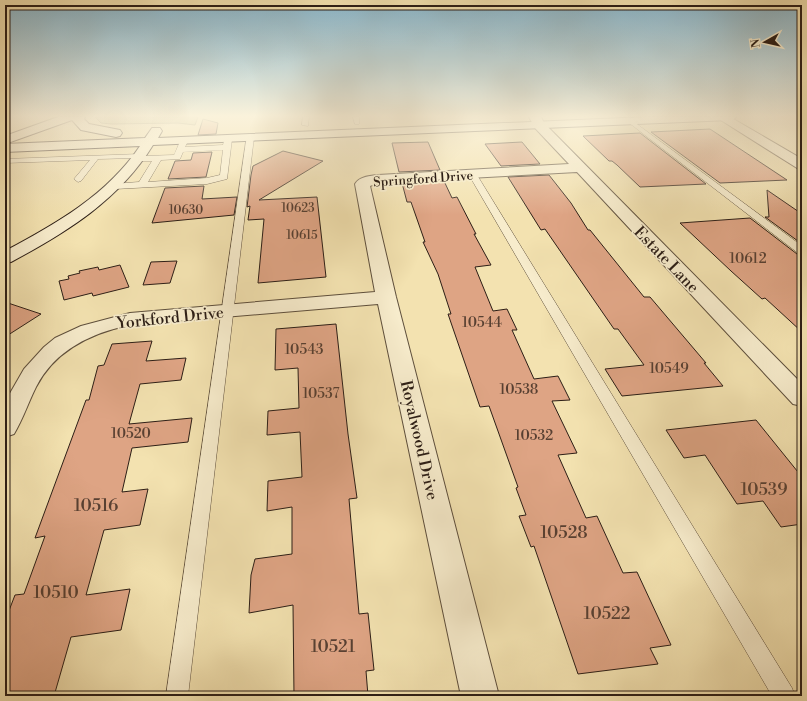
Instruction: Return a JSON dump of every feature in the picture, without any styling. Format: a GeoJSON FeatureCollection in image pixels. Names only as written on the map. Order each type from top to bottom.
{"type":"FeatureCollection","features":[{"type":"Feature","properties":{"kind":"street"},"geometry":{"type":"LineString","coordinates":[[5,258],[83,213],[115,186],[145,150]]}},
{"type":"Feature","properties":{"kind":"street","name":"Estate Lane"},"geometry":{"type":"LineString","coordinates":[[564,150],[802,398]]}},
{"type":"Feature","properties":{"kind":"street"},"geometry":{"type":"LineString","coordinates":[[776,150],[802,165]]}},
{"type":"Feature","properties":{"kind":"street","name":"Springford Drive"},"geometry":{"type":"LineString","coordinates":[[362,184],[367,181],[378,179],[581,168]]}},
{"type":"Feature","properties":{"kind":"street","name":"Royalwood Drive"},"geometry":{"type":"LineString","coordinates":[[362,184],[386,297],[480,696]]}},
{"type":"Feature","properties":{"kind":"street","name":"Yorkford Drive"},"geometry":{"type":"LineString","coordinates":[[5,428],[32,374],[51,350],[74,336],[107,324],[130,319],[386,297]]}},
{"type":"Feature","properties":{"kind":"lane"},"geometry":{"type":"LineString","coordinates":[[5,161],[96,157],[177,157],[180,150]]}},
{"type":"Feature","properties":{"kind":"lane"},"geometry":{"type":"LineString","coordinates":[[115,186],[207,181],[224,177],[226,150]]}},
{"type":"Feature","properties":{"kind":"lane"},"geometry":{"type":"LineString","coordinates":[[177,696],[226,311],[248,150]]}},
{"type":"Feature","properties":{"kind":"lane"},"geometry":{"type":"LineString","coordinates":[[668,150],[802,251]]}},
{"type":"Feature","properties":{"kind":"lane"},"geometry":{"type":"LineString","coordinates":[[78,179],[96,157]]}},
{"type":"Feature","properties":{"kind":"lane"},"geometry":{"type":"LineString","coordinates":[[142,184],[158,158]]}},
{"type":"Feature","properties":{"kind":"lane"},"geometry":{"type":"LineString","coordinates":[[474,174],[784,696]]}},
{"type":"Feature","properties":{"kind":"building"},"geometry":{"type":"Polygon","coordinates":[[[394,150],[431,150],[440,170],[399,172],[394,150]]]}},
{"type":"Feature","properties":{"kind":"building"},"geometry":{"type":"Polygon","coordinates":[[[489,150],[528,150],[540,164],[501,166],[489,150]]]}},
{"type":"Feature","properties":{"kind":"building"},"geometry":{"type":"Polygon","coordinates":[[[597,150],[662,150],[706,184],[640,187],[617,165],[612,161],[609,161],[597,150]]]}},
{"type":"Feature","properties":{"kind":"building"},"geometry":{"type":"Polygon","coordinates":[[[675,150],[741,150],[787,180],[720,183],[675,150]]]}},
{"type":"Feature","properties":{"kind":"building"},"geometry":{"type":"Polygon","coordinates":[[[283,151],[323,161],[259,200],[317,197],[326,277],[258,283],[264,219],[248,220],[250,206],[247,207],[251,175],[253,166],[283,151]]]}},
{"type":"Feature","properties":{"kind":"building"},"geometry":{"type":"Polygon","coordinates":[[[212,152],[206,177],[168,179],[175,161],[191,160],[193,153],[212,152]]]}},
{"type":"Feature","properties":{"kind":"building"},"geometry":{"type":"Polygon","coordinates":[[[549,175],[571,203],[588,230],[590,230],[644,297],[650,297],[706,363],[704,363],[723,386],[622,396],[605,369],[644,365],[618,329],[614,329],[545,229],[541,230],[508,177],[549,175]]]}},
{"type":"Feature","properties":{"kind":"building"},"geometry":{"type":"Polygon","coordinates":[[[444,181],[452,198],[457,197],[476,234],[474,234],[491,265],[475,267],[493,311],[507,309],[517,330],[512,330],[534,379],[558,376],[570,400],[552,401],[577,453],[558,455],[586,518],[597,516],[623,573],[637,572],[671,645],[650,648],[658,664],[578,674],[534,546],[531,547],[519,516],[526,515],[516,488],[518,487],[489,406],[480,407],[448,314],[451,314],[438,274],[423,242],[425,242],[411,202],[407,202],[402,183],[444,181]]]}},
{"type":"Feature","properties":{"kind":"building"},"geometry":{"type":"Polygon","coordinates":[[[204,186],[202,199],[237,197],[234,215],[152,223],[165,188],[204,186]]]}},
{"type":"Feature","properties":{"kind":"building"},"geometry":{"type":"Polygon","coordinates":[[[767,190],[802,214],[802,244],[765,217],[769,217],[767,190]]]}},
{"type":"Feature","properties":{"kind":"building"},"geometry":{"type":"Polygon","coordinates":[[[750,218],[797,254],[802,255],[802,332],[765,298],[762,299],[680,223],[750,218]]]}},
{"type":"Feature","properties":{"kind":"building"},"geometry":{"type":"Polygon","coordinates":[[[177,261],[170,283],[143,285],[151,262],[177,261]]]}},
{"type":"Feature","properties":{"kind":"building"},"geometry":{"type":"Polygon","coordinates":[[[120,265],[129,287],[93,296],[92,293],[64,300],[59,281],[69,279],[68,276],[80,273],[79,271],[98,267],[99,270],[120,265]]]}},
{"type":"Feature","properties":{"kind":"building"},"geometry":{"type":"Polygon","coordinates":[[[5,302],[41,314],[5,337],[5,302]]]}},
{"type":"Feature","properties":{"kind":"building"},"geometry":{"type":"Polygon","coordinates":[[[336,324],[348,434],[357,498],[349,499],[359,614],[368,613],[374,670],[366,671],[368,696],[294,696],[293,605],[249,613],[251,575],[255,559],[292,554],[292,507],[267,511],[268,481],[302,477],[300,432],[267,435],[268,411],[299,408],[298,368],[275,370],[276,329],[336,324]]]}},
{"type":"Feature","properties":{"kind":"building"},"geometry":{"type":"Polygon","coordinates":[[[152,341],[146,361],[186,358],[181,380],[140,384],[129,424],[192,418],[188,442],[132,448],[122,492],[148,489],[140,525],[104,530],[86,595],[130,589],[121,630],[71,637],[54,696],[5,696],[5,621],[15,595],[24,594],[45,536],[35,538],[86,400],[89,400],[98,366],[104,365],[112,344],[152,341]]]}},
{"type":"Feature","properties":{"kind":"building"},"geometry":{"type":"Polygon","coordinates":[[[756,420],[802,477],[802,524],[781,527],[763,501],[737,504],[705,455],[684,458],[666,430],[756,420]]]}}]}
